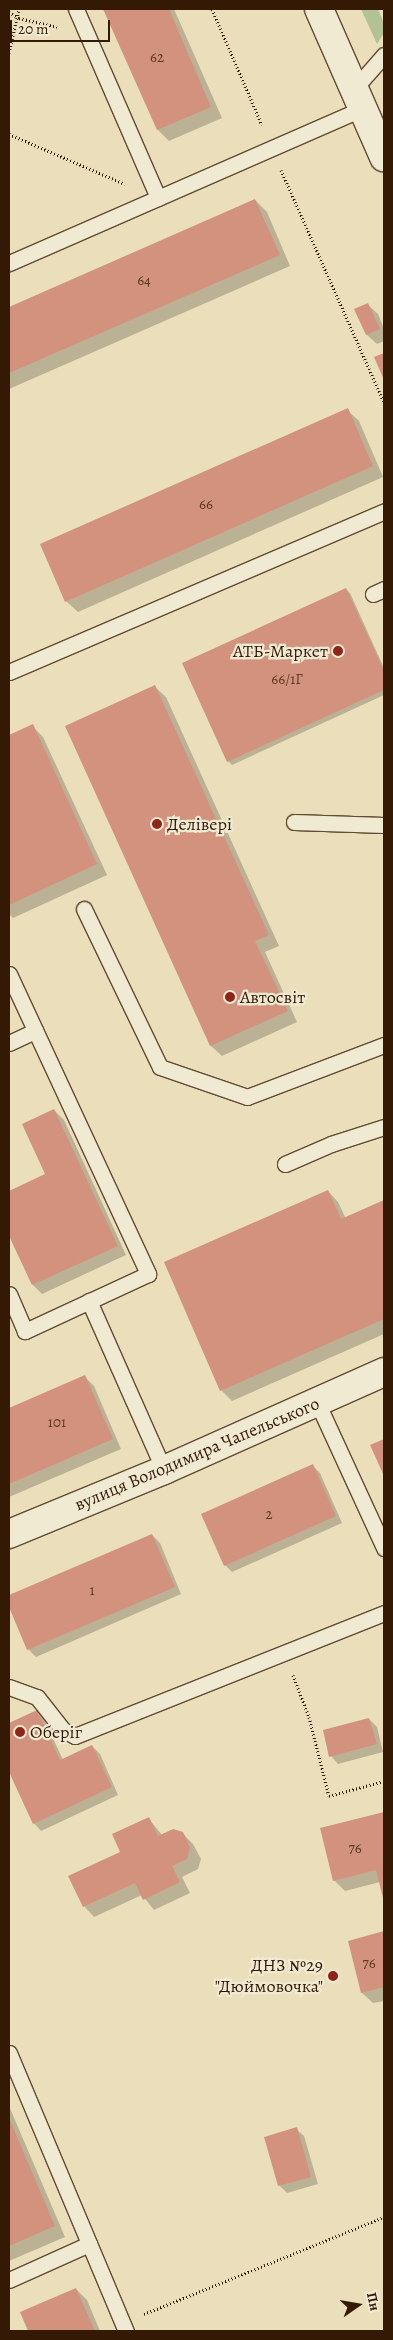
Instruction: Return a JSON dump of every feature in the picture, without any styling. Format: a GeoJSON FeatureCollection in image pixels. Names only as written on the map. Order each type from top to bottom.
{"type":"FeatureCollection","features":[{"type":"Feature","properties":{"kind":"street"},"geometry":{"type":"LineString","coordinates":[[320,9],[382,146]]}},
{"type":"Feature","properties":{"kind":"street","name":"вулиця Володимира Чапельського"},"geometry":{"type":"LineString","coordinates":[[9,1534],[164,1470],[384,1372]]}},
{"type":"Feature","properties":{"kind":"lane"},"geometry":{"type":"LineString","coordinates":[[76,9],[158,198]]}},
{"type":"Feature","properties":{"kind":"lane"},"geometry":{"type":"LineString","coordinates":[[9,263],[272,148],[359,98],[384,55]]}},
{"type":"Feature","properties":{"kind":"lane"},"geometry":{"type":"LineString","coordinates":[[9,672],[384,511]]}},
{"type":"Feature","properties":{"kind":"lane"},"geometry":{"type":"LineString","coordinates":[[294,822],[384,825]]}},
{"type":"Feature","properties":{"kind":"lane"},"geometry":{"type":"LineString","coordinates":[[84,909],[160,1067],[247,1097],[384,1046]]}},
{"type":"Feature","properties":{"kind":"lane"},"geometry":{"type":"LineString","coordinates":[[9,974],[148,1274],[25,1330],[9,1294]]}},
{"type":"Feature","properties":{"kind":"lane"},"geometry":{"type":"LineString","coordinates":[[9,1043],[35,1031]]}},
{"type":"Feature","properties":{"kind":"lane"},"geometry":{"type":"LineString","coordinates":[[285,1164],[331,1144],[384,1127]]}},
{"type":"Feature","properties":{"kind":"lane"},"geometry":{"type":"LineString","coordinates":[[89,1301],[164,1470]]}},
{"type":"Feature","properties":{"kind":"lane"},"geometry":{"type":"LineString","coordinates":[[317,1402],[384,1548]]}},
{"type":"Feature","properties":{"kind":"lane"},"geometry":{"type":"LineString","coordinates":[[9,1687],[37,1697],[63,1730],[75,1736],[384,1613]]}},
{"type":"Feature","properties":{"kind":"lane"},"geometry":{"type":"LineString","coordinates":[[9,2053],[125,2327]]}},
{"type":"Feature","properties":{"kind":"lane"},"geometry":{"type":"LineString","coordinates":[[9,2280],[89,2244]]}},
{"type":"Feature","properties":{"kind":"path"},"geometry":{"type":"LineString","coordinates":[[9,53],[19,18],[19,9]]}},
{"type":"Feature","properties":{"kind":"path"},"geometry":{"type":"LineString","coordinates":[[212,9],[384,402]]}},
{"type":"Feature","properties":{"kind":"path"},"geometry":{"type":"LineString","coordinates":[[9,12],[19,18],[87,34]]}},
{"type":"Feature","properties":{"kind":"path"},"geometry":{"type":"LineString","coordinates":[[9,134],[158,198]]}},
{"type":"Feature","properties":{"kind":"path"},"geometry":{"type":"LineString","coordinates":[[285,1653],[309,1717],[329,1796],[384,1781]]}},
{"type":"Feature","properties":{"kind":"path"},"geometry":{"type":"LineString","coordinates":[[125,2327],[384,2217]]}},
{"type":"Feature","properties":{"kind":"green space"},"geometry":{"type":"Polygon","coordinates":[[[361,9],[378,9],[384,24],[384,33],[377,44],[361,9]]]}},
{"type":"Feature","properties":{"kind":"building"},"geometry":{"type":"Polygon","coordinates":[[[103,9],[169,9],[211,107],[157,130],[103,9]]]}},
{"type":"Feature","properties":{"kind":"building"},"geometry":{"type":"Polygon","coordinates":[[[255,199],[280,255],[9,373],[9,307],[255,199]]]}},
{"type":"Feature","properties":{"kind":"building"},"geometry":{"type":"Polygon","coordinates":[[[368,303],[380,329],[366,335],[354,309],[368,303]]]}},
{"type":"Feature","properties":{"kind":"building"},"geometry":{"type":"Polygon","coordinates":[[[384,353],[384,380],[374,357],[384,353]]]}},
{"type":"Feature","properties":{"kind":"building"},"geometry":{"type":"Polygon","coordinates":[[[348,408],[373,466],[65,602],[40,544],[348,408]]]}},
{"type":"Feature","properties":{"kind":"building"},"geometry":{"type":"Polygon","coordinates":[[[346,588],[384,671],[384,690],[227,762],[182,663],[346,588]]]}},
{"type":"Feature","properties":{"kind":"building"},"geometry":{"type":"Polygon","coordinates":[[[155,685],[269,935],[255,941],[288,1011],[210,1046],[65,726],[155,685]]]}},
{"type":"Feature","properties":{"kind":"building"},"geometry":{"type":"Polygon","coordinates":[[[33,724],[97,864],[9,905],[9,735],[33,724]]]}},
{"type":"Feature","properties":{"kind":"building"},"geometry":{"type":"Polygon","coordinates":[[[54,1109],[118,1246],[32,1285],[9,1236],[9,1191],[45,1174],[22,1124],[54,1109]]]}},
{"type":"Feature","properties":{"kind":"building"},"geometry":{"type":"Polygon","coordinates":[[[328,1190],[341,1219],[384,1200],[384,1319],[220,1391],[164,1262],[328,1190]]]}},
{"type":"Feature","properties":{"kind":"building"},"geometry":{"type":"Polygon","coordinates":[[[85,1375],[113,1439],[9,1484],[9,1408],[85,1375]]]}},
{"type":"Feature","properties":{"kind":"building"},"geometry":{"type":"Polygon","coordinates":[[[384,1439],[384,1476],[370,1445],[384,1439]]]}},
{"type":"Feature","properties":{"kind":"building"},"geometry":{"type":"Polygon","coordinates":[[[313,1464],[336,1516],[224,1566],[201,1514],[313,1464]]]}},
{"type":"Feature","properties":{"kind":"building"},"geometry":{"type":"Polygon","coordinates":[[[152,1534],[175,1587],[27,1650],[9,1607],[9,1595],[152,1534]]]}},
{"type":"Feature","properties":{"kind":"building"},"geometry":{"type":"Polygon","coordinates":[[[37,1710],[60,1760],[92,1745],[112,1787],[33,1824],[9,1772],[9,1723],[37,1710]]]}},
{"type":"Feature","properties":{"kind":"building"},"geometry":{"type":"Polygon","coordinates":[[[369,1718],[377,1744],[329,1757],[323,1730],[369,1718]]]}},
{"type":"Feature","properties":{"kind":"building"},"geometry":{"type":"Polygon","coordinates":[[[384,1812],[384,1902],[376,1870],[333,1881],[320,1828],[384,1812]]]}},
{"type":"Feature","properties":{"kind":"building"},"geometry":{"type":"Polygon","coordinates":[[[149,1817],[158,1836],[173,1829],[183,1832],[190,1847],[187,1859],[172,1866],[180,1882],[143,1900],[135,1883],[83,1907],[68,1876],[120,1852],[112,1834],[149,1817]]]}},
{"type":"Feature","properties":{"kind":"building","name":"ДНЗ №29 \"Дюймовочка\""},"geometry":{"type":"Polygon","coordinates":[[[384,1931],[384,1987],[361,1993],[348,1941],[384,1931]]]}},
{"type":"Feature","properties":{"kind":"building"},"geometry":{"type":"Polygon","coordinates":[[[9,2118],[55,2226],[9,2246],[9,2118]]]}},
{"type":"Feature","properties":{"kind":"building"},"geometry":{"type":"Polygon","coordinates":[[[297,2127],[311,2177],[278,2186],[264,2137],[297,2127]]]}},
{"type":"Feature","properties":{"kind":"building"},"geometry":{"type":"Polygon","coordinates":[[[76,2288],[95,2331],[28,2331],[20,2312],[76,2288]]]}},
{"type":"Feature","properties":{"kind":"place","name":"АТБ-Маркет"},"geometry":{"type":"Point","coordinates":[338,651]}},
{"type":"Feature","properties":{"kind":"place","name":"Делівері"},"geometry":{"type":"Point","coordinates":[157,824]}},
{"type":"Feature","properties":{"kind":"place","name":"Автосвіт"},"geometry":{"type":"Point","coordinates":[230,997]}},
{"type":"Feature","properties":{"kind":"place","name":"Оберіг"},"geometry":{"type":"Point","coordinates":[20,1732]}},
{"type":"Feature","properties":{"kind":"place","name":"ДНЗ №29 \"Дюймовочка\""},"geometry":{"type":"Point","coordinates":[333,1976]}}]}
